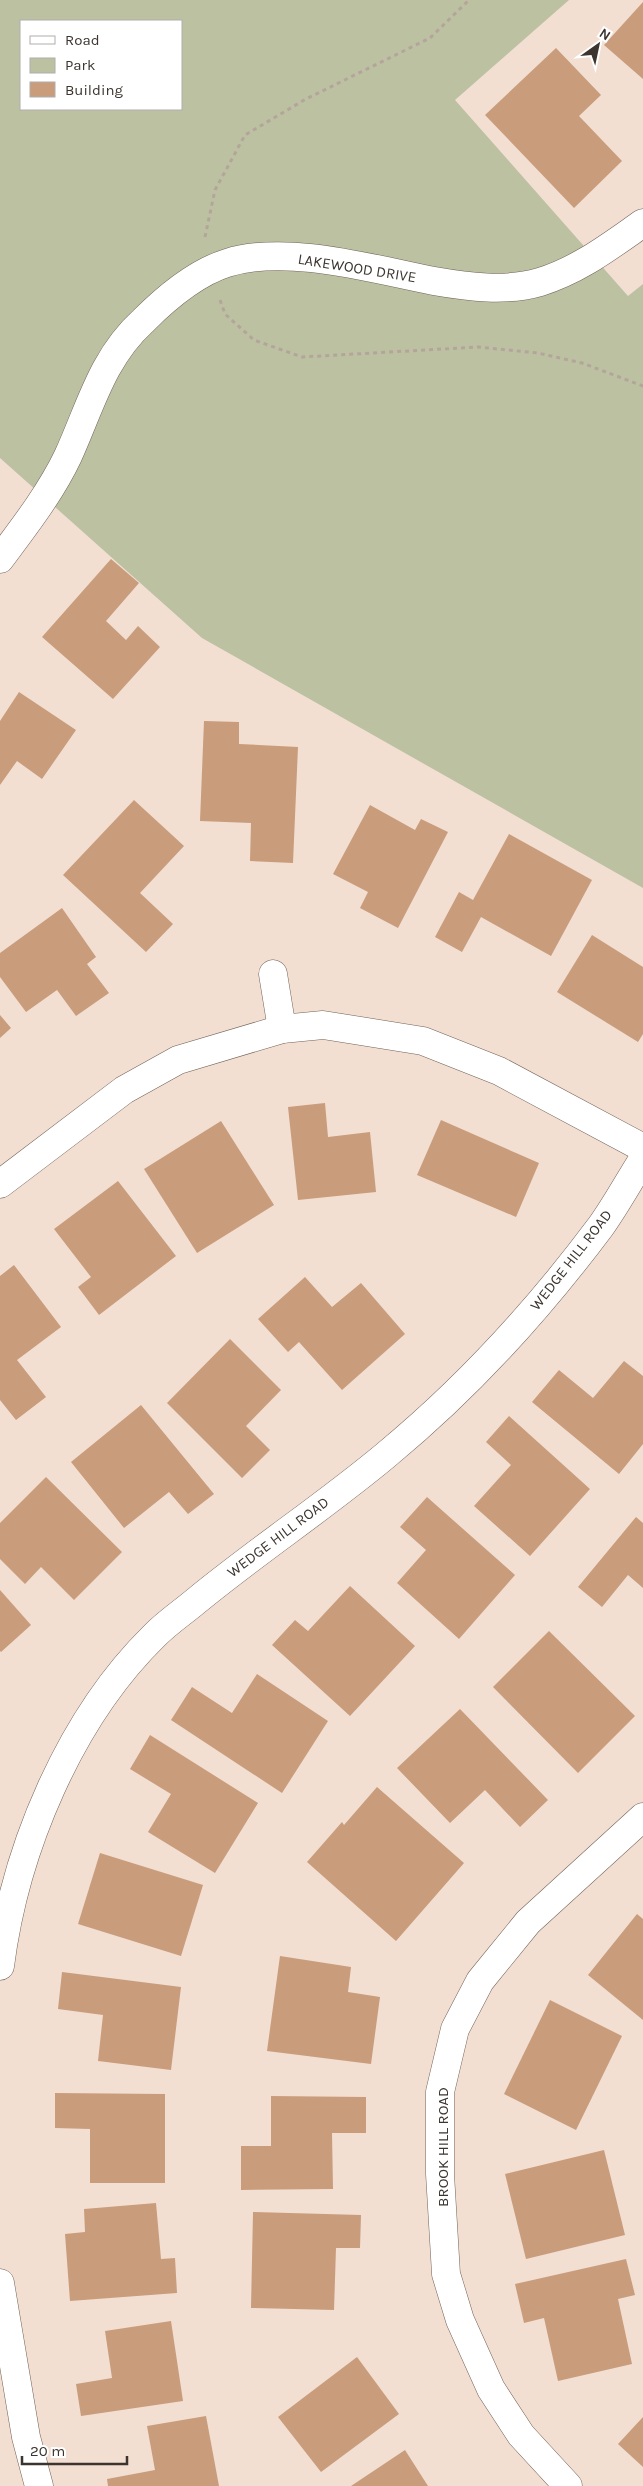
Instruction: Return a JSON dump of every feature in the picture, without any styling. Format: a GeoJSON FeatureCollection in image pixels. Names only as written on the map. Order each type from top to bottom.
{"type":"FeatureCollection","features":[{"type":"Feature","properties":{"kind":"street","name":"LAKEWOOD DRIVE"},"geometry":{"type":"LineString","coordinates":[[0,559],[54,481],[68,457],[99,378],[120,343],[143,320],[181,289],[205,273],[226,263],[258,256],[325,260],[464,286],[503,287],[539,282],[575,268],[643,223]]}},
{"type":"Feature","properties":{"kind":"street"},"geometry":{"type":"LineString","coordinates":[[272,974],[282,1029]]}},
{"type":"Feature","properties":{"kind":"street"},"geometry":{"type":"LineString","coordinates":[[0,1184],[124,1090],[178,1060],[282,1029],[323,1025],[423,1041],[499,1071],[643,1148]]}},
{"type":"Feature","properties":{"kind":"street","name":"WEDGE HILL ROAD"},"geometry":{"type":"LineString","coordinates":[[0,1966],[3,1940],[21,1867],[50,1787],[98,1702],[155,1635],[213,1587],[387,1454],[460,1388],[545,1298],[602,1224],[643,1158]]}},
{"type":"Feature","properties":{"kind":"street","name":"BROOK HILL ROAD"},"geometry":{"type":"LineString","coordinates":[[568,2486],[521,2435],[491,2389],[460,2320],[446,2274],[440,2174],[440,2092],[455,2029],[480,1980],[528,1922],[643,1818]]}},
{"type":"Feature","properties":{"kind":"street"},"geometry":{"type":"LineString","coordinates":[[0,2283],[26,2437],[39,2486]]}},
{"type":"Feature","properties":{"kind":"green space"},"geometry":{"type":"Polygon","coordinates":[[[0,0],[569,0],[455,100],[628,296],[643,284],[643,888],[202,638],[0,458],[0,0]]]}},
{"type":"Feature","properties":{"kind":"building"},"geometry":{"type":"Polygon","coordinates":[[[643,2],[643,79],[604,45],[643,2]]]}},
{"type":"Feature","properties":{"kind":"building"},"geometry":{"type":"Polygon","coordinates":[[[556,48],[601,95],[579,116],[622,161],[574,208],[485,115],[556,48]]]}},
{"type":"Feature","properties":{"kind":"building"},"geometry":{"type":"Polygon","coordinates":[[[111,559],[139,583],[106,621],[126,640],[138,626],[160,647],[113,699],[42,637],[111,559]]]}},
{"type":"Feature","properties":{"kind":"building"},"geometry":{"type":"Polygon","coordinates":[[[19,692],[76,730],[42,779],[17,761],[0,785],[0,721],[19,692]]]}},
{"type":"Feature","properties":{"kind":"building"},"geometry":{"type":"Polygon","coordinates":[[[204,721],[239,722],[239,744],[298,747],[293,863],[250,861],[251,823],[200,821],[204,721]]]}},
{"type":"Feature","properties":{"kind":"building"},"geometry":{"type":"Polygon","coordinates":[[[134,800],[184,846],[140,893],[173,924],[146,952],[63,875],[134,800]]]}},
{"type":"Feature","properties":{"kind":"building"},"geometry":{"type":"Polygon","coordinates":[[[370,805],[415,830],[421,819],[448,832],[398,928],[360,908],[368,892],[333,874],[370,805]]]}},
{"type":"Feature","properties":{"kind":"building"},"geometry":{"type":"Polygon","coordinates":[[[509,834],[592,880],[551,956],[481,917],[462,952],[435,937],[459,892],[473,900],[509,834]]]}},
{"type":"Feature","properties":{"kind":"building"},"geometry":{"type":"Polygon","coordinates":[[[62,908],[96,957],[87,964],[109,993],[76,1016],[57,990],[26,1012],[0,977],[0,953],[62,908]]]}},
{"type":"Feature","properties":{"kind":"building"},"geometry":{"type":"Polygon","coordinates":[[[592,935],[643,967],[643,1034],[638,1042],[557,992],[592,935]]]}},
{"type":"Feature","properties":{"kind":"building"},"geometry":{"type":"Polygon","coordinates":[[[0,1015],[11,1028],[0,1038],[0,1015]]]}},
{"type":"Feature","properties":{"kind":"building"},"geometry":{"type":"Polygon","coordinates":[[[325,1103],[328,1137],[370,1132],[376,1192],[298,1200],[288,1107],[325,1103]]]}},
{"type":"Feature","properties":{"kind":"building"},"geometry":{"type":"Polygon","coordinates":[[[441,1120],[539,1163],[516,1217],[417,1175],[441,1120]]]}},
{"type":"Feature","properties":{"kind":"building"},"geometry":{"type":"Polygon","coordinates":[[[221,1121],[274,1205],[197,1253],[144,1169],[221,1121]]]}},
{"type":"Feature","properties":{"kind":"building"},"geometry":{"type":"Polygon","coordinates":[[[118,1181],[176,1256],[99,1315],[78,1287],[91,1277],[54,1229],[118,1181]]]}},
{"type":"Feature","properties":{"kind":"building"},"geometry":{"type":"Polygon","coordinates":[[[14,1265],[61,1327],[17,1360],[46,1397],[16,1420],[0,1400],[0,1276],[14,1265]]]}},
{"type":"Feature","properties":{"kind":"building"},"geometry":{"type":"Polygon","coordinates":[[[305,1277],[332,1307],[361,1283],[405,1334],[342,1390],[299,1342],[288,1352],[258,1319],[305,1277]]]}},
{"type":"Feature","properties":{"kind":"building"},"geometry":{"type":"Polygon","coordinates":[[[230,1339],[281,1390],[246,1426],[270,1450],[242,1478],[167,1403],[230,1339]]]}},
{"type":"Feature","properties":{"kind":"building"},"geometry":{"type":"Polygon","coordinates":[[[624,1361],[643,1376],[643,1444],[619,1474],[532,1402],[559,1370],[593,1398],[624,1361]]]}},
{"type":"Feature","properties":{"kind":"building"},"geometry":{"type":"Polygon","coordinates":[[[141,1405],[214,1494],[188,1514],[169,1492],[124,1528],[71,1462],[141,1405]]]}},
{"type":"Feature","properties":{"kind":"building"},"geometry":{"type":"Polygon","coordinates":[[[509,1416],[590,1489],[530,1556],[474,1506],[511,1465],[486,1442],[509,1416]]]}},
{"type":"Feature","properties":{"kind":"building"},"geometry":{"type":"Polygon","coordinates":[[[46,1477],[122,1552],[74,1600],[41,1567],[25,1584],[0,1559],[0,1523],[46,1477]]]}},
{"type":"Feature","properties":{"kind":"building"},"geometry":{"type":"Polygon","coordinates":[[[427,1497],[515,1575],[459,1639],[397,1583],[426,1550],[400,1527],[427,1497]]]}},
{"type":"Feature","properties":{"kind":"building"},"geometry":{"type":"Polygon","coordinates":[[[636,1517],[643,1523],[643,1588],[628,1575],[602,1607],[578,1587],[636,1517]]]}},
{"type":"Feature","properties":{"kind":"building"},"geometry":{"type":"Polygon","coordinates":[[[350,1586],[415,1646],[350,1716],[272,1645],[295,1620],[308,1631],[350,1586]]]}},
{"type":"Feature","properties":{"kind":"building"},"geometry":{"type":"Polygon","coordinates":[[[0,1590],[31,1625],[1,1652],[0,1651],[0,1590]]]}},
{"type":"Feature","properties":{"kind":"building"},"geometry":{"type":"Polygon","coordinates":[[[549,1631],[635,1716],[578,1773],[493,1687],[549,1631]]]}},
{"type":"Feature","properties":{"kind":"building"},"geometry":{"type":"Polygon","coordinates":[[[257,1674],[328,1721],[282,1793],[171,1720],[192,1687],[232,1713],[257,1674]]]}},
{"type":"Feature","properties":{"kind":"building"},"geometry":{"type":"Polygon","coordinates":[[[460,1709],[548,1800],[520,1827],[485,1790],[450,1823],[397,1768],[460,1709]]]}},
{"type":"Feature","properties":{"kind":"building"},"geometry":{"type":"Polygon","coordinates":[[[150,1735],[258,1803],[215,1873],[148,1832],[171,1794],[130,1769],[150,1735]]]}},
{"type":"Feature","properties":{"kind":"building"},"geometry":{"type":"Polygon","coordinates":[[[377,1787],[464,1863],[396,1941],[307,1862],[342,1822],[344,1825],[377,1787]]]}},
{"type":"Feature","properties":{"kind":"building"},"geometry":{"type":"Polygon","coordinates":[[[100,1853],[203,1885],[181,1956],[78,1924],[100,1853]]]}},
{"type":"Feature","properties":{"kind":"building"},"geometry":{"type":"Polygon","coordinates":[[[637,1914],[643,1919],[643,2020],[588,1975],[637,1914]]]}},
{"type":"Feature","properties":{"kind":"building"},"geometry":{"type":"Polygon","coordinates":[[[280,1956],[351,1967],[348,1992],[380,1997],[371,2064],[267,2051],[280,1956]]]}},
{"type":"Feature","properties":{"kind":"building"},"geometry":{"type":"Polygon","coordinates":[[[62,1972],[181,1987],[171,2070],[98,2061],[103,2015],[58,2009],[62,1972]]]}},
{"type":"Feature","properties":{"kind":"building"},"geometry":{"type":"Polygon","coordinates":[[[550,2000],[622,2036],[576,2130],[504,2094],[550,2000]]]}},
{"type":"Feature","properties":{"kind":"building"},"geometry":{"type":"Polygon","coordinates":[[[55,2093],[165,2094],[165,2183],[90,2183],[90,2129],[55,2128],[55,2093]]]}},
{"type":"Feature","properties":{"kind":"building"},"geometry":{"type":"Polygon","coordinates":[[[271,2096],[366,2097],[366,2133],[332,2133],[333,2189],[241,2190],[241,2146],[271,2146],[271,2096]]]}},
{"type":"Feature","properties":{"kind":"building"},"geometry":{"type":"Polygon","coordinates":[[[604,2150],[625,2235],[526,2259],[505,2174],[604,2150]]]}},
{"type":"Feature","properties":{"kind":"building"},"geometry":{"type":"Polygon","coordinates":[[[156,2203],[161,2259],[175,2258],[177,2293],[70,2301],[65,2234],[85,2232],[84,2209],[156,2203]]]}},
{"type":"Feature","properties":{"kind":"building"},"geometry":{"type":"Polygon","coordinates":[[[253,2212],[361,2215],[360,2248],[336,2248],[334,2310],[251,2308],[253,2212]]]}},
{"type":"Feature","properties":{"kind":"building"},"geometry":{"type":"Polygon","coordinates":[[[626,2259],[635,2295],[618,2299],[632,2364],[558,2381],[544,2318],[524,2323],[515,2284],[626,2259]]]}},
{"type":"Feature","properties":{"kind":"building"},"geometry":{"type":"Polygon","coordinates":[[[171,2321],[183,2401],[81,2416],[76,2384],[112,2378],[105,2331],[171,2321]]]}},
{"type":"Feature","properties":{"kind":"building"},"geometry":{"type":"Polygon","coordinates":[[[357,2357],[399,2414],[321,2472],[278,2417],[357,2357]]]}},
{"type":"Feature","properties":{"kind":"building"},"geometry":{"type":"Polygon","coordinates":[[[206,2416],[219,2486],[108,2486],[107,2479],[155,2470],[147,2426],[206,2416]]]}},
{"type":"Feature","properties":{"kind":"building"},"geometry":{"type":"Polygon","coordinates":[[[643,2417],[643,2467],[618,2444],[643,2417]]]}},
{"type":"Feature","properties":{"kind":"building"},"geometry":{"type":"Polygon","coordinates":[[[405,2450],[428,2486],[351,2486],[405,2450]]]}}]}
